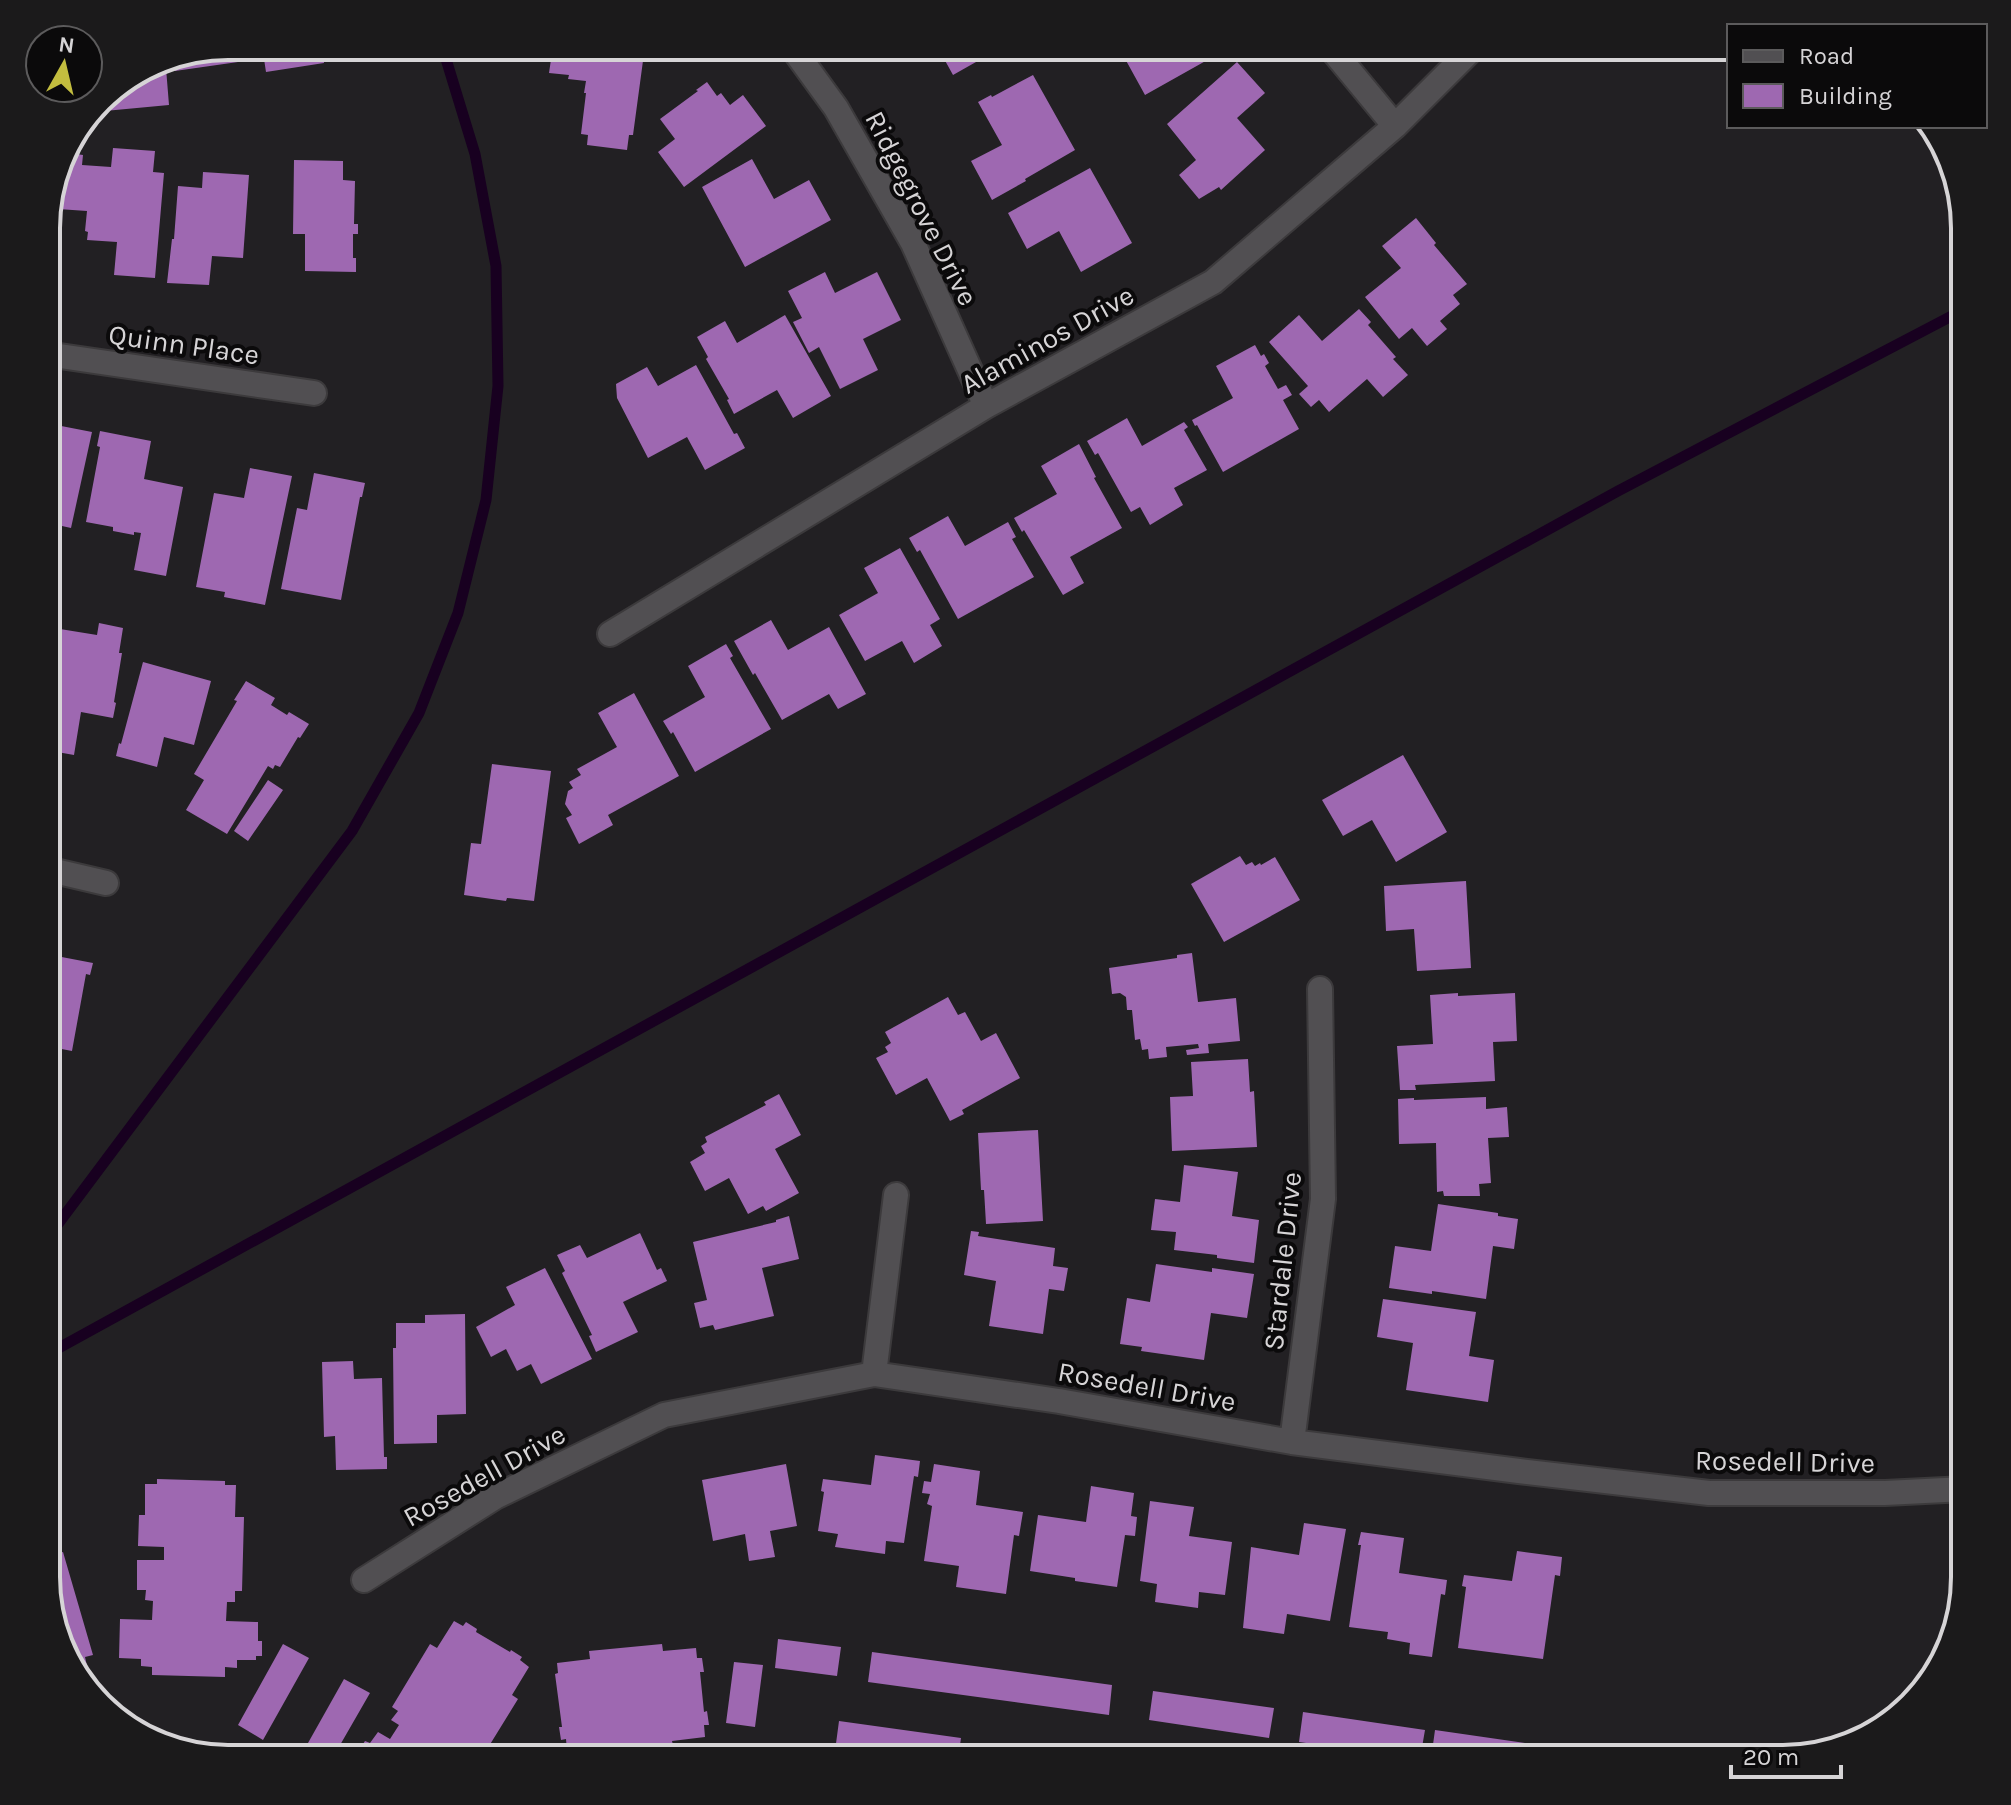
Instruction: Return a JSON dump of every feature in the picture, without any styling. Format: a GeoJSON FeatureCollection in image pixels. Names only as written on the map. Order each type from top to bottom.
{"type":"FeatureCollection","features":[{"type":"Feature","properties":{"kind":"street","name":"Ridgegrove Drive"},"geometry":{"type":"LineString","coordinates":[[801,60],[836,108],[913,243],[986,406]]}},
{"type":"Feature","properties":{"kind":"street"},"geometry":{"type":"LineString","coordinates":[[1341,60],[1395,126]]}},
{"type":"Feature","properties":{"kind":"street","name":"Alaminos Drive"},"geometry":{"type":"LineString","coordinates":[[610,634],[986,406],[1213,282],[1395,126],[1461,60]]}},
{"type":"Feature","properties":{"kind":"street","name":"Quinn Place"},"geometry":{"type":"LineString","coordinates":[[60,356],[314,393]]}},
{"type":"Feature","properties":{"kind":"street"},"geometry":{"type":"LineString","coordinates":[[60,872],[106,883]]}},
{"type":"Feature","properties":{"kind":"street","name":"Stardale Drive"},"geometry":{"type":"LineString","coordinates":[[1292,1442],[1323,1199],[1320,989]]}},
{"type":"Feature","properties":{"kind":"street"},"geometry":{"type":"LineString","coordinates":[[874,1374],[896,1195]]}},
{"type":"Feature","properties":{"kind":"street","name":"Rosedell Drive"},"geometry":{"type":"LineString","coordinates":[[364,1580],[495,1497],[664,1415],[874,1374],[1059,1401],[1292,1442],[1709,1493],[1951,1490]]}},
{"type":"Feature","properties":{"kind":"building"},"geometry":{"type":"Polygon","coordinates":[[[245,60],[245,61],[175,71],[207,61],[245,60]]]}},
{"type":"Feature","properties":{"kind":"building"},"geometry":{"type":"Polygon","coordinates":[[[264,60],[324,60],[324,63],[266,72],[264,60]]]}},
{"type":"Feature","properties":{"kind":"building"},"geometry":{"type":"Polygon","coordinates":[[[551,60],[643,60],[633,135],[629,135],[627,150],[587,145],[588,135],[581,134],[586,81],[549,73],[551,60]]]}},
{"type":"Feature","properties":{"kind":"building"},"geometry":{"type":"Polygon","coordinates":[[[945,60],[980,60],[953,75],[945,60]]]}},
{"type":"Feature","properties":{"kind":"building"},"geometry":{"type":"Polygon","coordinates":[[[1126,60],[1207,60],[1145,95],[1126,60]]]}},
{"type":"Feature","properties":{"kind":"building"},"geometry":{"type":"Polygon","coordinates":[[[1237,62],[1265,93],[1237,118],[1265,150],[1221,190],[1219,187],[1199,199],[1179,175],[1196,160],[1167,124],[1237,62]]]}},
{"type":"Feature","properties":{"kind":"building"},"geometry":{"type":"Polygon","coordinates":[[[166,72],[169,105],[107,111],[135,88],[166,72]]]}},
{"type":"Feature","properties":{"kind":"building"},"geometry":{"type":"Polygon","coordinates":[[[1033,75],[1075,150],[992,200],[971,161],[1002,145],[978,102],[1033,75]]]}},
{"type":"Feature","properties":{"kind":"building"},"geometry":{"type":"Polygon","coordinates":[[[707,82],[717,96],[721,93],[730,105],[743,95],[766,126],[684,187],[658,152],[675,139],[660,119],[707,82]]]}},
{"type":"Feature","properties":{"kind":"building"},"geometry":{"type":"Polygon","coordinates":[[[113,148],[155,151],[153,172],[164,173],[155,278],[114,275],[117,242],[87,240],[87,211],[61,209],[69,174],[78,154],[83,155],[82,165],[111,167],[113,148]]]}},
{"type":"Feature","properties":{"kind":"building"},"geometry":{"type":"Polygon","coordinates":[[[752,159],[774,199],[809,180],[831,220],[745,267],[702,187],[752,159]]]}},
{"type":"Feature","properties":{"kind":"building"},"geometry":{"type":"Polygon","coordinates":[[[294,160],[343,161],[343,180],[355,181],[354,224],[358,224],[358,234],[353,234],[353,258],[356,258],[356,272],[305,271],[305,234],[293,234],[294,160]]]}},
{"type":"Feature","properties":{"kind":"building"},"geometry":{"type":"Polygon","coordinates":[[[1090,168],[1132,243],[1081,272],[1059,231],[1027,249],[1008,213],[1090,168]]]}},
{"type":"Feature","properties":{"kind":"building"},"geometry":{"type":"Polygon","coordinates":[[[203,172],[249,175],[243,258],[212,256],[209,285],[167,283],[178,186],[202,188],[203,172]]]}},
{"type":"Feature","properties":{"kind":"building"},"geometry":{"type":"Polygon","coordinates":[[[1416,218],[1467,284],[1453,295],[1460,304],[1440,321],[1447,329],[1427,346],[1412,328],[1399,339],[1365,297],[1401,268],[1382,246],[1416,218]]]}},
{"type":"Feature","properties":{"kind":"building"},"geometry":{"type":"Polygon","coordinates":[[[825,272],[835,293],[877,272],[901,320],[863,339],[878,370],[840,389],[819,347],[809,353],[793,322],[802,318],[788,291],[825,272]]]}},
{"type":"Feature","properties":{"kind":"building"},"geometry":{"type":"Polygon","coordinates":[[[1359,309],[1371,322],[1368,325],[1396,357],[1393,359],[1408,375],[1383,397],[1367,379],[1329,412],[1319,400],[1311,407],[1299,394],[1308,386],[1269,342],[1299,315],[1322,341],[1359,309]]]}},
{"type":"Feature","properties":{"kind":"building"},"geometry":{"type":"Polygon","coordinates":[[[785,315],[831,396],[793,418],[777,390],[734,414],[697,337],[725,321],[737,343],[785,315]]]}},
{"type":"Feature","properties":{"kind":"building"},"geometry":{"type":"Polygon","coordinates":[[[1255,345],[1269,363],[1265,366],[1278,389],[1286,385],[1292,395],[1283,400],[1299,429],[1223,472],[1192,420],[1233,398],[1216,366],[1255,345]]]}},
{"type":"Feature","properties":{"kind":"building"},"geometry":{"type":"Polygon","coordinates":[[[696,365],[745,448],[705,470],[687,437],[648,458],[617,398],[616,384],[647,367],[658,386],[696,365]]]}},
{"type":"Feature","properties":{"kind":"building"},"geometry":{"type":"Polygon","coordinates":[[[1127,418],[1142,446],[1184,422],[1188,427],[1184,430],[1207,470],[1174,488],[1183,505],[1150,525],[1140,507],[1131,512],[1098,453],[1095,455],[1087,441],[1127,418]]]}},
{"type":"Feature","properties":{"kind":"building"},"geometry":{"type":"Polygon","coordinates":[[[60,426],[92,432],[71,528],[62,526],[60,536],[60,426]]]}},
{"type":"Feature","properties":{"kind":"building"},"geometry":{"type":"Polygon","coordinates":[[[100,431],[151,441],[144,479],[183,487],[166,576],[134,570],[141,533],[134,532],[134,535],[113,531],[113,527],[86,522],[100,447],[97,446],[100,431]]]}},
{"type":"Feature","properties":{"kind":"building"},"geometry":{"type":"Polygon","coordinates":[[[1079,444],[1122,528],[1070,557],[1084,583],[1063,595],[1014,518],[1057,494],[1041,466],[1079,444]]]}},
{"type":"Feature","properties":{"kind":"building"},"geometry":{"type":"Polygon","coordinates":[[[250,468],[292,476],[265,605],[224,597],[225,592],[196,587],[214,493],[244,498],[250,468]]]}},
{"type":"Feature","properties":{"kind":"building"},"geometry":{"type":"Polygon","coordinates":[[[314,473],[365,483],[341,600],[281,589],[297,508],[307,510],[314,473]]]}},
{"type":"Feature","properties":{"kind":"building"},"geometry":{"type":"Polygon","coordinates":[[[948,516],[965,546],[1008,522],[1016,537],[1012,539],[1034,577],[958,619],[920,550],[917,552],[909,538],[948,516]]]}},
{"type":"Feature","properties":{"kind":"building"},"geometry":{"type":"Polygon","coordinates":[[[900,548],[940,619],[930,625],[942,646],[914,663],[902,641],[865,661],[839,615],[878,593],[864,568],[900,548]]]}},
{"type":"Feature","properties":{"kind":"building"},"geometry":{"type":"Polygon","coordinates":[[[771,620],[788,650],[829,627],[866,694],[838,709],[829,694],[782,720],[734,641],[771,620]]]}},
{"type":"Feature","properties":{"kind":"building"},"geometry":{"type":"Polygon","coordinates":[[[99,623],[123,628],[113,718],[81,712],[74,755],[60,752],[60,629],[97,635],[99,623]]]}},
{"type":"Feature","properties":{"kind":"building"},"geometry":{"type":"Polygon","coordinates":[[[726,644],[733,656],[730,658],[771,729],[695,772],[673,732],[671,734],[663,721],[705,697],[688,666],[726,644]]]}},
{"type":"Feature","properties":{"kind":"building"},"geometry":{"type":"Polygon","coordinates":[[[143,662],[211,681],[194,745],[164,737],[157,767],[116,756],[143,662]]]}},
{"type":"Feature","properties":{"kind":"building"},"geometry":{"type":"Polygon","coordinates":[[[246,681],[275,698],[271,705],[309,724],[280,767],[275,765],[273,769],[268,766],[227,834],[186,810],[204,780],[194,774],[246,681]]]}},
{"type":"Feature","properties":{"kind":"building"},"geometry":{"type":"Polygon","coordinates":[[[634,693],[679,776],[608,815],[613,825],[579,844],[566,818],[572,815],[565,804],[568,791],[573,788],[569,782],[581,775],[577,769],[617,747],[598,713],[634,693]]]}},
{"type":"Feature","properties":{"kind":"building"},"geometry":{"type":"Polygon","coordinates":[[[1403,755],[1447,832],[1396,862],[1372,820],[1343,836],[1322,800],[1403,755]]]}},
{"type":"Feature","properties":{"kind":"building"},"geometry":{"type":"Polygon","coordinates":[[[492,764],[551,771],[534,901],[464,895],[471,843],[481,844],[492,764]]]}},
{"type":"Feature","properties":{"kind":"building"},"geometry":{"type":"Polygon","coordinates":[[[268,780],[283,790],[248,841],[234,831],[268,780]]]}},
{"type":"Feature","properties":{"kind":"building"},"geometry":{"type":"Polygon","coordinates":[[[1240,856],[1246,865],[1252,862],[1255,866],[1275,857],[1300,900],[1224,942],[1191,884],[1240,856]]]}},
{"type":"Feature","properties":{"kind":"building"},"geometry":{"type":"Polygon","coordinates":[[[1466,881],[1471,968],[1417,971],[1414,929],[1386,931],[1384,886],[1466,881]]]}},
{"type":"Feature","properties":{"kind":"building"},"geometry":{"type":"Polygon","coordinates":[[[1192,953],[1198,1002],[1236,998],[1240,1041],[1208,1044],[1209,1053],[1187,1055],[1186,1050],[1199,1048],[1198,1044],[1166,1047],[1167,1057],[1149,1059],[1148,1049],[1142,1050],[1140,1039],[1135,1040],[1132,1010],[1127,1010],[1126,997],[1120,993],[1112,994],[1109,968],[1192,953]]]}},
{"type":"Feature","properties":{"kind":"building"},"geometry":{"type":"Polygon","coordinates":[[[60,957],[93,963],[90,975],[86,974],[72,1051],[60,1049],[60,957]]]}},
{"type":"Feature","properties":{"kind":"building"},"geometry":{"type":"Polygon","coordinates":[[[1458,993],[1458,996],[1515,993],[1517,1041],[1493,1042],[1495,1081],[1415,1085],[1416,1090],[1400,1090],[1397,1046],[1433,1044],[1430,995],[1458,993]]]}},
{"type":"Feature","properties":{"kind":"building"},"geometry":{"type":"Polygon","coordinates":[[[948,997],[958,1015],[965,1012],[981,1041],[996,1033],[1020,1078],[962,1110],[964,1114],[950,1121],[927,1078],[896,1095],[876,1058],[888,1052],[885,1047],[891,1043],[885,1032],[948,997]]]}},
{"type":"Feature","properties":{"kind":"building"},"geometry":{"type":"Polygon","coordinates":[[[1248,1059],[1250,1092],[1254,1091],[1257,1147],[1172,1151],[1170,1097],[1193,1096],[1191,1062],[1248,1059]]]}},
{"type":"Feature","properties":{"kind":"building"},"geometry":{"type":"Polygon","coordinates":[[[779,1094],[801,1135],[775,1149],[799,1193],[766,1211],[763,1206],[748,1214],[729,1178],[705,1191],[690,1162],[705,1153],[701,1146],[707,1142],[705,1137],[766,1105],[764,1102],[779,1094]]]}},
{"type":"Feature","properties":{"kind":"building"},"geometry":{"type":"Polygon","coordinates":[[[1486,1097],[1486,1109],[1507,1107],[1509,1137],[1488,1138],[1491,1183],[1479,1184],[1480,1196],[1444,1196],[1443,1191],[1437,1192],[1436,1143],[1399,1144],[1398,1099],[1486,1097]]]}},
{"type":"Feature","properties":{"kind":"building"},"geometry":{"type":"Polygon","coordinates":[[[1038,1130],[1043,1221],[986,1224],[978,1133],[1038,1130]]]}},
{"type":"Feature","properties":{"kind":"building"},"geometry":{"type":"Polygon","coordinates":[[[1184,1165],[1238,1172],[1232,1216],[1259,1220],[1254,1263],[1174,1250],[1176,1232],[1151,1230],[1155,1199],[1180,1202],[1184,1165]]]}},
{"type":"Feature","properties":{"kind":"building"},"geometry":{"type":"Polygon","coordinates":[[[1438,1204],[1518,1219],[1514,1249],[1493,1246],[1486,1299],[1389,1288],[1395,1246],[1431,1251],[1438,1204]]]}},
{"type":"Feature","properties":{"kind":"building"},"geometry":{"type":"Polygon","coordinates":[[[789,1216],[799,1259],[762,1268],[774,1316],[715,1330],[713,1325],[700,1328],[694,1303],[707,1300],[693,1242],[789,1216]]]}},
{"type":"Feature","properties":{"kind":"building"},"geometry":{"type":"Polygon","coordinates":[[[971,1231],[979,1232],[978,1236],[1055,1248],[1053,1266],[1068,1268],[1064,1291],[1049,1289],[1043,1334],[989,1326],[996,1281],[964,1275],[971,1231]]]}},
{"type":"Feature","properties":{"kind":"building"},"geometry":{"type":"Polygon","coordinates":[[[640,1233],[657,1270],[661,1268],[667,1281],[623,1302],[638,1332],[596,1352],[589,1336],[592,1335],[562,1273],[565,1271],[557,1255],[580,1245],[587,1258],[640,1233]]]}},
{"type":"Feature","properties":{"kind":"building"},"geometry":{"type":"Polygon","coordinates":[[[1156,1264],[1254,1274],[1247,1318],[1211,1313],[1204,1360],[1141,1351],[1142,1347],[1120,1344],[1127,1298],[1150,1302],[1156,1264]]]}},
{"type":"Feature","properties":{"kind":"building"},"geometry":{"type":"Polygon","coordinates":[[[545,1268],[592,1359],[541,1384],[531,1364],[517,1371],[506,1349],[491,1357],[476,1327],[515,1305],[506,1287],[545,1268]]]}},
{"type":"Feature","properties":{"kind":"building"},"geometry":{"type":"Polygon","coordinates":[[[1383,1299],[1476,1312],[1469,1356],[1494,1360],[1488,1402],[1406,1390],[1413,1343],[1377,1337],[1383,1299]]]}},
{"type":"Feature","properties":{"kind":"building"},"geometry":{"type":"Polygon","coordinates":[[[465,1314],[466,1414],[437,1415],[437,1443],[394,1444],[393,1348],[396,1348],[396,1323],[425,1323],[425,1315],[465,1314]]]}},
{"type":"Feature","properties":{"kind":"building"},"geometry":{"type":"Polygon","coordinates":[[[353,1361],[354,1379],[382,1378],[387,1469],[336,1470],[335,1436],[324,1437],[322,1362],[353,1361]]]}},
{"type":"Feature","properties":{"kind":"building"},"geometry":{"type":"Polygon","coordinates":[[[875,1455],[920,1461],[918,1477],[914,1476],[904,1543],[886,1541],[885,1554],[835,1547],[838,1534],[818,1531],[823,1479],[871,1485],[875,1455]]]}},
{"type":"Feature","properties":{"kind":"building"},"geometry":{"type":"Polygon","coordinates":[[[786,1464],[797,1526],[770,1531],[775,1557],[749,1561],[745,1534],[713,1541],[702,1480],[786,1464]]]}},
{"type":"Feature","properties":{"kind":"building"},"geometry":{"type":"Polygon","coordinates":[[[934,1464],[980,1471],[976,1505],[1023,1512],[1019,1536],[1014,1535],[1006,1594],[956,1587],[959,1566],[924,1561],[932,1506],[927,1504],[930,1494],[922,1493],[924,1481],[931,1482],[934,1464]]]}},
{"type":"Feature","properties":{"kind":"building"},"geometry":{"type":"Polygon","coordinates":[[[157,1479],[225,1481],[225,1485],[236,1485],[235,1517],[244,1517],[242,1591],[235,1591],[235,1602],[227,1602],[226,1621],[258,1622],[262,1656],[256,1656],[256,1660],[237,1660],[237,1668],[225,1667],[225,1677],[152,1675],[152,1667],[141,1666],[141,1659],[119,1658],[120,1619],[152,1620],[153,1601],[145,1600],[146,1590],[137,1590],[137,1560],[164,1560],[164,1547],[138,1546],[139,1515],[145,1515],[145,1484],[157,1484],[157,1479]]]}},
{"type":"Feature","properties":{"kind":"building"},"geometry":{"type":"Polygon","coordinates":[[[1091,1486],[1134,1493],[1131,1516],[1137,1517],[1135,1536],[1125,1535],[1117,1587],[1030,1571],[1038,1515],[1086,1522],[1091,1486]]]}},
{"type":"Feature","properties":{"kind":"building"},"geometry":{"type":"Polygon","coordinates":[[[1150,1501],[1194,1507],[1189,1536],[1232,1542],[1225,1595],[1199,1592],[1198,1608],[1155,1602],[1157,1584],[1140,1581],[1150,1501]]]}},
{"type":"Feature","properties":{"kind":"building"},"geometry":{"type":"Polygon","coordinates":[[[1304,1523],[1346,1529],[1330,1621],[1287,1614],[1284,1634],[1243,1628],[1251,1547],[1299,1555],[1304,1523]]]}},
{"type":"Feature","properties":{"kind":"building"},"geometry":{"type":"Polygon","coordinates":[[[1361,1532],[1404,1538],[1399,1573],[1447,1580],[1445,1595],[1441,1594],[1432,1657],[1409,1654],[1410,1643],[1387,1639],[1388,1632],[1349,1627],[1361,1532]]]}},
{"type":"Feature","properties":{"kind":"building"},"geometry":{"type":"Polygon","coordinates":[[[1517,1551],[1562,1557],[1560,1576],[1555,1575],[1543,1659],[1458,1648],[1466,1587],[1462,1586],[1464,1575],[1512,1581],[1517,1551]]]}},
{"type":"Feature","properties":{"kind":"building"},"geometry":{"type":"Polygon","coordinates":[[[63,1552],[93,1655],[85,1657],[87,1668],[77,1651],[63,1609],[60,1553],[63,1552]]]}},
{"type":"Feature","properties":{"kind":"building"},"geometry":{"type":"Polygon","coordinates":[[[454,1621],[463,1626],[466,1622],[477,1629],[476,1632],[522,1657],[520,1660],[529,1667],[512,1695],[518,1699],[490,1745],[362,1745],[365,1741],[370,1743],[378,1732],[390,1739],[399,1725],[391,1720],[398,1711],[392,1707],[430,1644],[437,1648],[454,1621]]]}},
{"type":"Feature","properties":{"kind":"building"},"geometry":{"type":"Polygon","coordinates":[[[778,1639],[841,1647],[837,1676],[775,1668],[778,1639]]]}},
{"type":"Feature","properties":{"kind":"building"},"geometry":{"type":"Polygon","coordinates":[[[283,1644],[309,1658],[263,1740],[238,1725],[283,1644]]]}},
{"type":"Feature","properties":{"kind":"building"},"geometry":{"type":"Polygon","coordinates":[[[662,1644],[663,1651],[696,1648],[697,1658],[702,1658],[704,1672],[700,1672],[704,1712],[707,1711],[709,1725],[704,1725],[705,1737],[672,1741],[673,1745],[566,1745],[566,1739],[561,1740],[559,1727],[562,1727],[555,1674],[558,1673],[557,1663],[590,1659],[589,1651],[662,1644]]]}},
{"type":"Feature","properties":{"kind":"building"},"geometry":{"type":"Polygon","coordinates":[[[872,1652],[1112,1685],[1109,1715],[868,1682],[872,1652]]]}},
{"type":"Feature","properties":{"kind":"building"},"geometry":{"type":"Polygon","coordinates":[[[734,1662],[763,1665],[755,1727],[726,1723],[734,1662]]]}},
{"type":"Feature","properties":{"kind":"building"},"geometry":{"type":"Polygon","coordinates":[[[344,1679],[370,1693],[340,1745],[307,1745],[344,1679]]]}},
{"type":"Feature","properties":{"kind":"building"},"geometry":{"type":"Polygon","coordinates":[[[1153,1691],[1274,1708],[1269,1738],[1149,1720],[1153,1691]]]}},
{"type":"Feature","properties":{"kind":"building"},"geometry":{"type":"Polygon","coordinates":[[[1303,1712],[1425,1730],[1422,1745],[1320,1745],[1299,1742],[1303,1712]]]}},
{"type":"Feature","properties":{"kind":"building"},"geometry":{"type":"Polygon","coordinates":[[[839,1721],[961,1738],[960,1745],[836,1745],[839,1721]]]}},
{"type":"Feature","properties":{"kind":"building"},"geometry":{"type":"Polygon","coordinates":[[[1435,1730],[1525,1743],[1525,1745],[1433,1745],[1435,1730]]]}},
{"type":"Feature","properties":{"kind":"waterway"},"geometry":{"type":"LineString","coordinates":[[60,1221],[352,831],[419,713],[458,613],[486,500],[498,386],[496,266],[475,154],[446,60]]}},
{"type":"Feature","properties":{"kind":"waterway"},"geometry":{"type":"LineString","coordinates":[[60,1347],[1618,491],[1951,316]]}}]}
